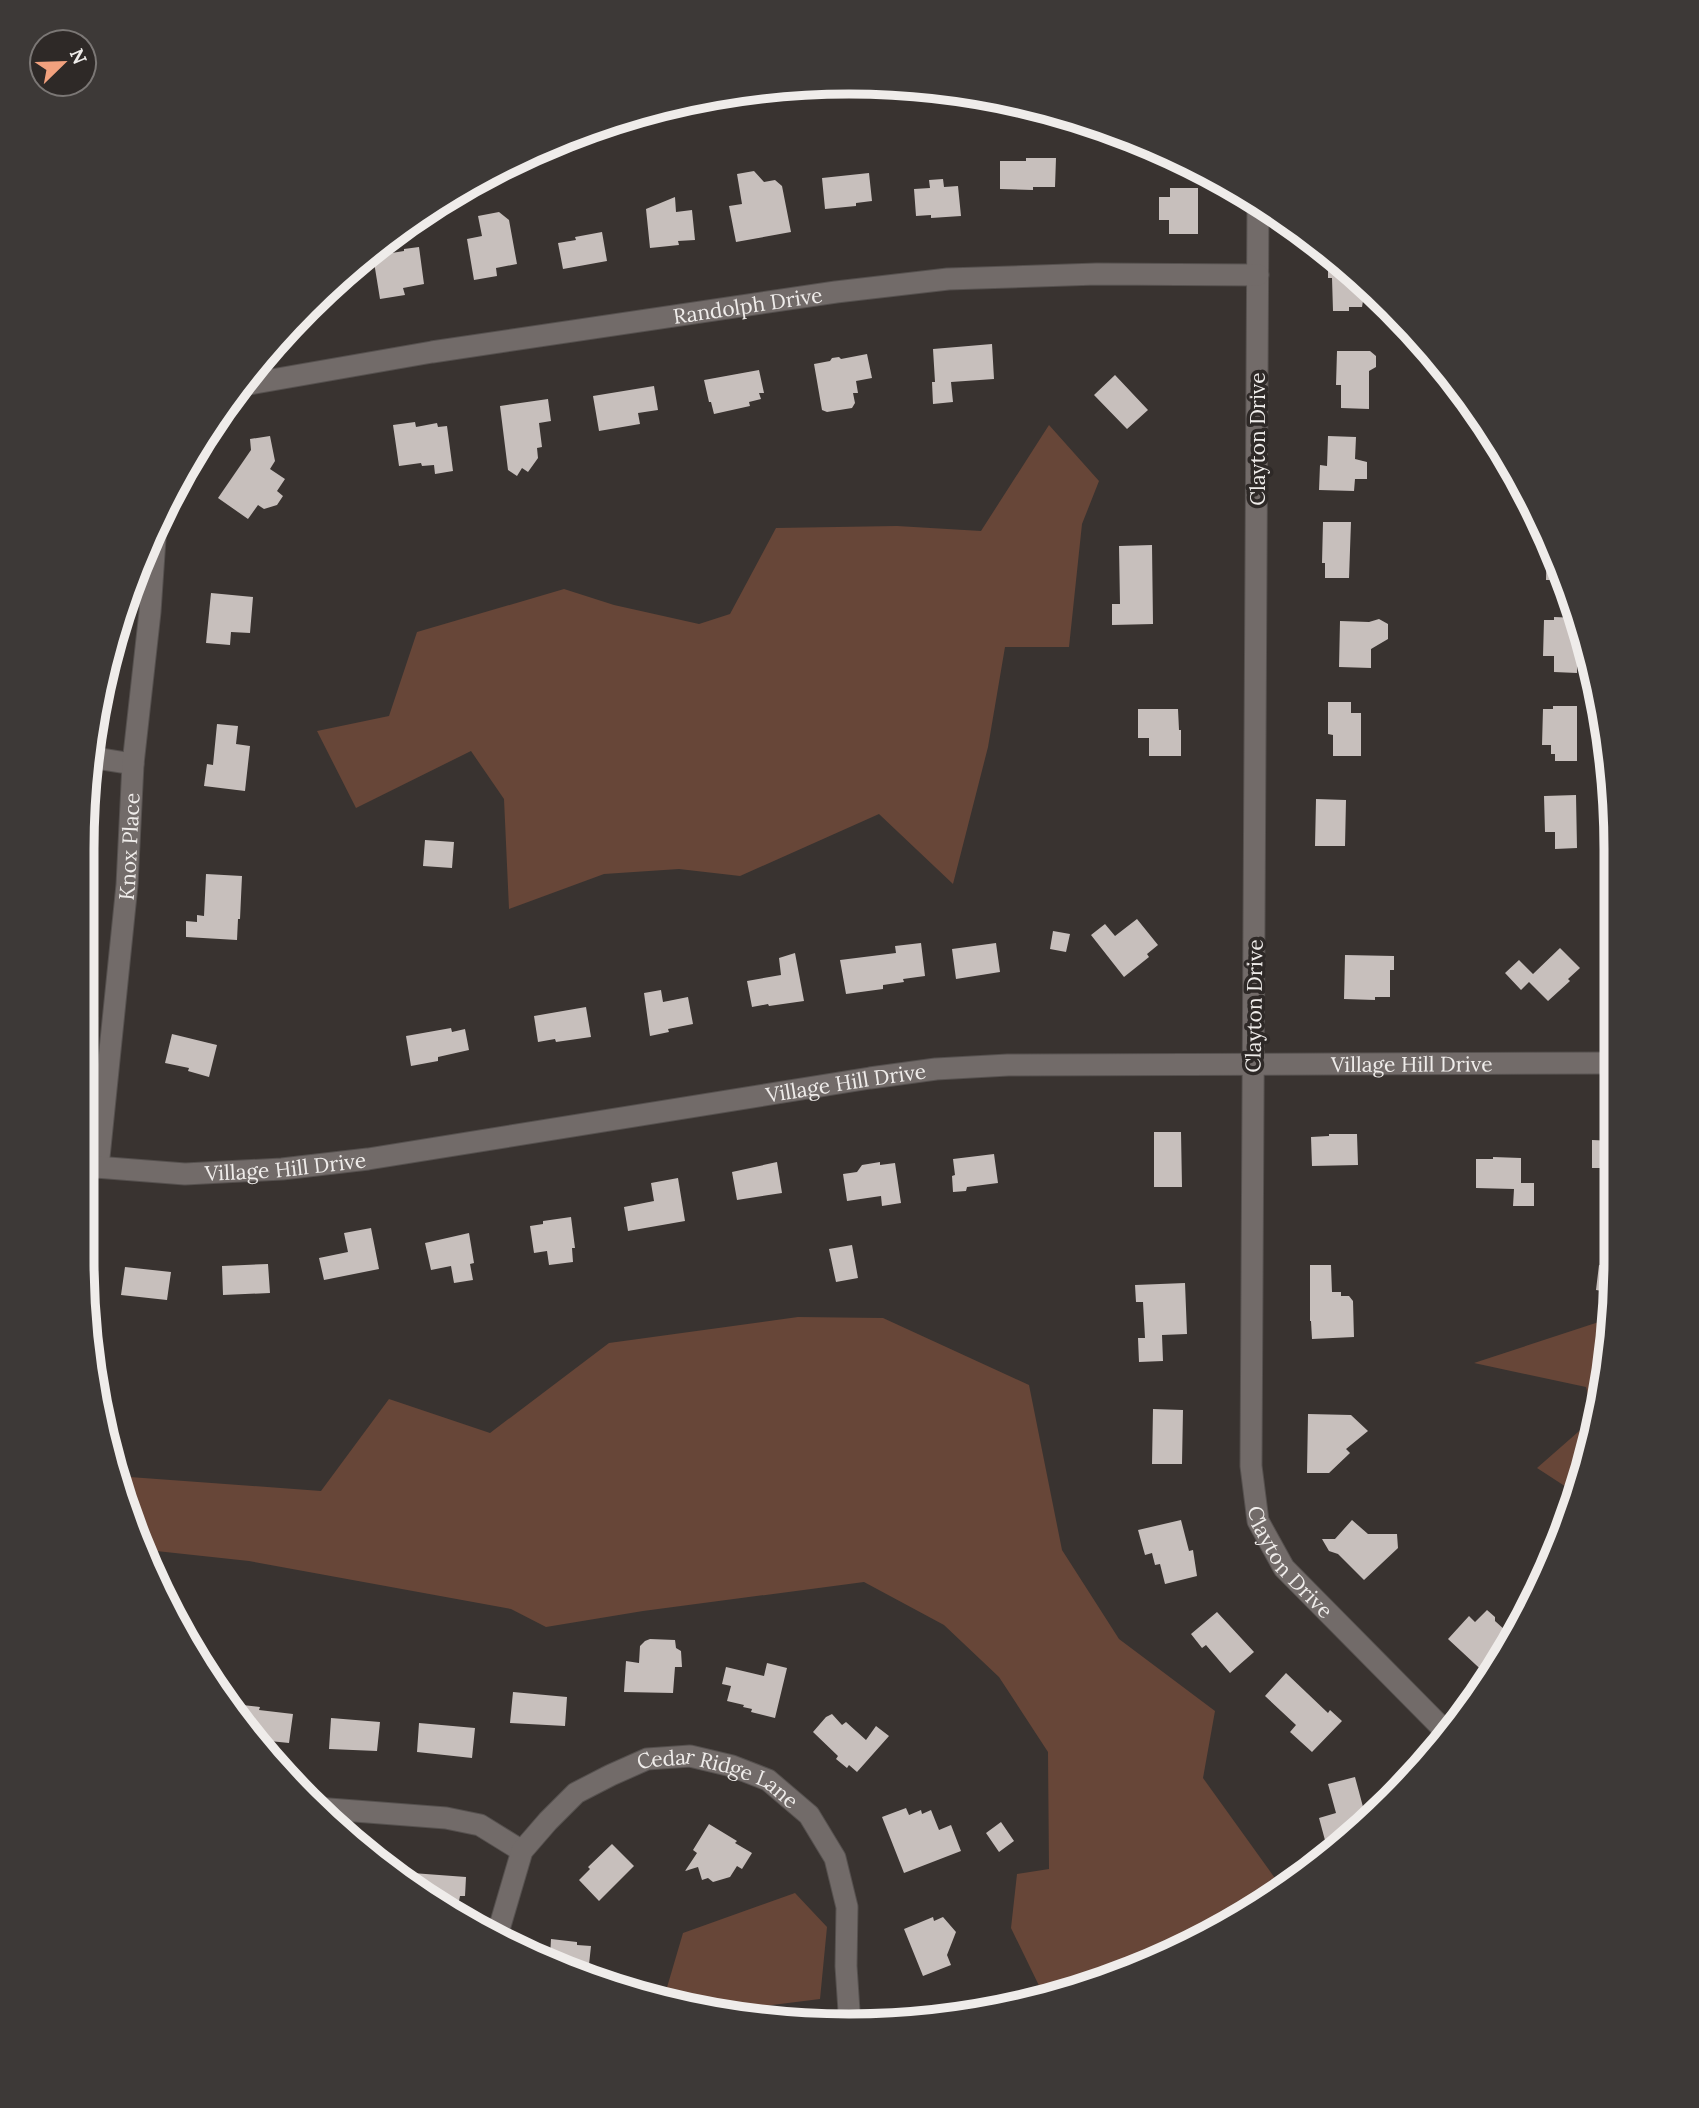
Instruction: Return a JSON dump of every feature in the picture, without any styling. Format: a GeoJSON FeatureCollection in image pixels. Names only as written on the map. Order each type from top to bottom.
{"type":"FeatureCollection","features":[{"type":"Feature","properties":{"kind":"street","name":"Clayton Drive"},"geometry":{"type":"LineString","coordinates":[[1258,215],[1257,770],[1251,1466],[1258,1521],[1284,1568],[1440,1727]]}},
{"type":"Feature","properties":{"kind":"street","name":"Randolph Drive"},"geometry":{"type":"LineString","coordinates":[[257,383],[446,350],[836,292],[948,279],[1097,274],[1258,275]]}},
{"type":"Feature","properties":{"kind":"street","name":"Knox Place"},"geometry":{"type":"LineString","coordinates":[[94,1136],[127,885],[133,764],[154,557]]}},
{"type":"Feature","properties":{"kind":"street"},"geometry":{"type":"LineString","coordinates":[[100,759],[133,764]]}},
{"type":"Feature","properties":{"kind":"street","name":"Village Hill Drive"},"geometry":{"type":"LineString","coordinates":[[94,1166],[185,1174],[282,1169],[368,1159],[936,1069],[1008,1065],[1604,1063]]}},
{"type":"Feature","properties":{"kind":"street","name":"Cedar Ridge Lane"},"geometry":{"type":"LineString","coordinates":[[500,1927],[522,1851],[576,1793],[647,1759],[690,1756],[732,1766],[768,1780],[809,1815],[835,1858],[847,1907],[846,1966],[849,2014]]}},
{"type":"Feature","properties":{"kind":"street"},"geometry":{"type":"LineString","coordinates":[[334,1809],[446,1818],[480,1825],[522,1851]]}},
{"type":"Feature","properties":{"kind":"shaded area"},"geometry":{"type":"Polygon","coordinates":[[[1049,425],[1099,481],[1082,524],[1069,647],[1005,647],[988,747],[953,884],[879,814],[740,876],[679,869],[604,874],[509,909],[504,799],[471,751],[356,808],[317,731],[389,716],[417,632],[564,589],[614,605],[699,624],[730,614],[776,528],[897,526],[981,531],[1049,425]]]}},
{"type":"Feature","properties":{"kind":"shaded area"},"geometry":{"type":"Polygon","coordinates":[[[798,1317],[883,1318],[1029,1385],[1062,1550],[1119,1639],[1215,1711],[1203,1778],[1277,1880],[1183,1936],[1138,1956],[1041,1989],[1011,1928],[1017,1874],[1049,1869],[1048,1752],[999,1677],[944,1625],[864,1582],[643,1611],[546,1627],[511,1609],[249,1561],[154,1551],[127,1477],[321,1491],[389,1399],[490,1433],[609,1343],[798,1317]]]}},
{"type":"Feature","properties":{"kind":"shaded area"},"geometry":{"type":"Polygon","coordinates":[[[1602,1321],[1590,1404],[1586,1387],[1474,1363],[1602,1321]]]}},
{"type":"Feature","properties":{"kind":"shaded area"},"geometry":{"type":"Polygon","coordinates":[[[1586,1425],[1568,1488],[1537,1468],[1586,1425]]]}},
{"type":"Feature","properties":{"kind":"shaded area"},"geometry":{"type":"Polygon","coordinates":[[[795,1893],[827,1927],[820,1999],[753,2007],[666,1991],[683,1933],[795,1893]]]}},
{"type":"Feature","properties":{"kind":"building"},"geometry":{"type":"Polygon","coordinates":[[[1026,158],[1056,158],[1055,187],[1033,187],[1033,190],[1000,189],[1000,161],[1026,161],[1026,158]]]}},
{"type":"Feature","properties":{"kind":"building"},"geometry":{"type":"Polygon","coordinates":[[[754,171],[764,182],[775,180],[782,186],[791,232],[736,242],[729,206],[742,204],[737,174],[754,171]]]}},
{"type":"Feature","properties":{"kind":"building"},"geometry":{"type":"Polygon","coordinates":[[[869,173],[872,201],[856,203],[856,206],[825,209],[822,178],[869,173]]]}},
{"type":"Feature","properties":{"kind":"building"},"geometry":{"type":"Polygon","coordinates":[[[943,179],[944,187],[958,186],[961,216],[916,216],[914,189],[930,188],[929,180],[943,179]]]}},
{"type":"Feature","properties":{"kind":"building"},"geometry":{"type":"Polygon","coordinates":[[[1170,188],[1198,188],[1198,234],[1169,234],[1169,220],[1159,220],[1159,197],[1170,197],[1170,188]]]}},
{"type":"Feature","properties":{"kind":"building"},"geometry":{"type":"Polygon","coordinates":[[[675,197],[676,212],[692,210],[695,240],[678,241],[679,245],[650,248],[646,209],[675,197]]]}},
{"type":"Feature","properties":{"kind":"building"},"geometry":{"type":"Polygon","coordinates":[[[499,212],[509,220],[517,264],[496,268],[497,276],[474,280],[467,239],[482,236],[478,216],[499,212]]]}},
{"type":"Feature","properties":{"kind":"building"},"geometry":{"type":"Polygon","coordinates":[[[602,232],[607,261],[563,269],[558,243],[602,232]]]}},
{"type":"Feature","properties":{"kind":"building"},"geometry":{"type":"Polygon","coordinates":[[[419,247],[424,284],[403,288],[405,295],[380,299],[374,264],[387,254],[419,247]]]}},
{"type":"Feature","properties":{"kind":"building"},"geometry":{"type":"Polygon","coordinates":[[[1328,266],[1367,301],[1363,301],[1362,307],[1349,307],[1349,311],[1333,311],[1332,278],[1328,278],[1328,266]]]}},
{"type":"Feature","properties":{"kind":"building"},"geometry":{"type":"Polygon","coordinates":[[[992,344],[994,379],[951,382],[953,402],[933,404],[933,349],[992,344]]]}},
{"type":"Feature","properties":{"kind":"building"},"geometry":{"type":"Polygon","coordinates":[[[1337,351],[1370,351],[1376,356],[1376,367],[1369,371],[1369,409],[1341,408],[1341,385],[1336,385],[1337,351]]]}},
{"type":"Feature","properties":{"kind":"building"},"geometry":{"type":"Polygon","coordinates":[[[867,354],[872,378],[856,381],[858,393],[853,393],[855,403],[852,408],[827,412],[822,410],[814,364],[830,361],[832,358],[867,354]]]}},
{"type":"Feature","properties":{"kind":"building"},"geometry":{"type":"Polygon","coordinates":[[[759,370],[764,393],[759,393],[761,399],[749,402],[750,406],[714,414],[704,380],[759,370]]]}},
{"type":"Feature","properties":{"kind":"building"},"geometry":{"type":"Polygon","coordinates":[[[1115,375],[1148,410],[1127,429],[1094,395],[1115,375]]]}},
{"type":"Feature","properties":{"kind":"building"},"geometry":{"type":"Polygon","coordinates":[[[654,386],[658,410],[638,413],[640,424],[599,431],[593,396],[654,386]]]}},
{"type":"Feature","properties":{"kind":"building"},"geometry":{"type":"Polygon","coordinates":[[[548,399],[551,421],[539,423],[542,447],[537,448],[538,458],[528,472],[522,468],[517,476],[508,470],[500,406],[548,399]]]}},
{"type":"Feature","properties":{"kind":"building"},"geometry":{"type":"Polygon","coordinates":[[[415,422],[416,427],[437,423],[438,427],[447,426],[453,471],[435,474],[434,465],[422,466],[421,463],[399,466],[393,425],[415,422]]]}},
{"type":"Feature","properties":{"kind":"building"},"geometry":{"type":"Polygon","coordinates":[[[270,436],[275,461],[270,469],[285,479],[277,491],[283,496],[277,505],[264,509],[258,505],[248,519],[218,498],[251,450],[250,439],[270,436]]]}},
{"type":"Feature","properties":{"kind":"building"},"geometry":{"type":"Polygon","coordinates":[[[1328,436],[1356,437],[1355,459],[1367,462],[1367,479],[1355,479],[1354,491],[1319,490],[1320,465],[1327,466],[1328,436]]]}},
{"type":"Feature","properties":{"kind":"building"},"geometry":{"type":"Polygon","coordinates":[[[1323,522],[1351,522],[1349,578],[1325,578],[1325,563],[1322,563],[1323,522]]]}},
{"type":"Feature","properties":{"kind":"building"},"geometry":{"type":"Polygon","coordinates":[[[1152,545],[1153,624],[1112,625],[1112,604],[1120,604],[1119,546],[1152,545]]]}},
{"type":"Feature","properties":{"kind":"building"},"geometry":{"type":"Polygon","coordinates":[[[1546,560],[1554,580],[1546,580],[1546,560]]]}},
{"type":"Feature","properties":{"kind":"building"},"geometry":{"type":"Polygon","coordinates":[[[211,593],[253,597],[250,633],[231,632],[230,645],[206,643],[211,593]]]}},
{"type":"Feature","properties":{"kind":"building"},"geometry":{"type":"Polygon","coordinates":[[[1554,617],[1567,618],[1577,649],[1577,673],[1554,672],[1554,656],[1543,656],[1544,620],[1554,620],[1554,617]]]}},
{"type":"Feature","properties":{"kind":"building"},"geometry":{"type":"Polygon","coordinates":[[[1379,619],[1388,624],[1388,639],[1371,649],[1371,668],[1339,667],[1340,621],[1369,622],[1379,619]]]}},
{"type":"Feature","properties":{"kind":"building"},"geometry":{"type":"Polygon","coordinates":[[[1328,702],[1351,702],[1351,713],[1361,713],[1361,756],[1333,756],[1333,735],[1328,734],[1328,702]]]}},
{"type":"Feature","properties":{"kind":"building"},"geometry":{"type":"Polygon","coordinates":[[[1553,706],[1577,706],[1577,761],[1555,761],[1555,754],[1551,754],[1551,745],[1542,745],[1543,709],[1553,709],[1553,706]]]}},
{"type":"Feature","properties":{"kind":"building"},"geometry":{"type":"Polygon","coordinates":[[[1138,709],[1178,709],[1181,756],[1149,756],[1149,738],[1138,738],[1138,709]]]}},
{"type":"Feature","properties":{"kind":"building"},"geometry":{"type":"Polygon","coordinates":[[[217,724],[238,726],[236,744],[250,746],[245,791],[204,786],[207,764],[213,765],[217,724]]]}},
{"type":"Feature","properties":{"kind":"building"},"geometry":{"type":"Polygon","coordinates":[[[1576,795],[1577,848],[1555,849],[1555,832],[1545,832],[1544,796],[1576,795]]]}},
{"type":"Feature","properties":{"kind":"building"},"geometry":{"type":"Polygon","coordinates":[[[1316,799],[1346,800],[1345,846],[1315,846],[1316,799]]]}},
{"type":"Feature","properties":{"kind":"building"},"geometry":{"type":"Polygon","coordinates":[[[425,840],[454,842],[452,868],[423,866],[425,840]]]}},
{"type":"Feature","properties":{"kind":"building"},"geometry":{"type":"Polygon","coordinates":[[[206,874],[242,876],[237,940],[186,937],[186,921],[197,922],[197,915],[204,916],[206,874]]]}},
{"type":"Feature","properties":{"kind":"building"},"geometry":{"type":"Polygon","coordinates":[[[1137,919],[1158,945],[1147,954],[1149,957],[1124,977],[1091,935],[1105,924],[1115,936],[1137,919]]]}},
{"type":"Feature","properties":{"kind":"building"},"geometry":{"type":"Polygon","coordinates":[[[1053,931],[1070,934],[1066,952],[1050,949],[1053,931]]]}},
{"type":"Feature","properties":{"kind":"building"},"geometry":{"type":"Polygon","coordinates":[[[921,943],[925,976],[883,985],[883,989],[846,994],[840,960],[896,953],[895,946],[921,943]]]}},
{"type":"Feature","properties":{"kind":"building"},"geometry":{"type":"Polygon","coordinates":[[[996,943],[1000,972],[956,979],[952,949],[996,943]]]}},
{"type":"Feature","properties":{"kind":"building"},"geometry":{"type":"Polygon","coordinates":[[[1560,948],[1580,968],[1548,1001],[1529,982],[1521,990],[1505,973],[1519,960],[1533,974],[1560,948]]]}},
{"type":"Feature","properties":{"kind":"building"},"geometry":{"type":"Polygon","coordinates":[[[795,953],[804,1001],[752,1007],[747,981],[781,975],[779,958],[795,953]]]}},
{"type":"Feature","properties":{"kind":"building"},"geometry":{"type":"Polygon","coordinates":[[[1345,955],[1394,956],[1394,970],[1390,970],[1390,997],[1375,997],[1375,1000],[1344,999],[1345,955]]]}},
{"type":"Feature","properties":{"kind":"building"},"geometry":{"type":"Polygon","coordinates":[[[661,990],[663,1002],[688,997],[693,1024],[650,1036],[644,993],[661,990]]]}},
{"type":"Feature","properties":{"kind":"building"},"geometry":{"type":"Polygon","coordinates":[[[586,1007],[591,1037],[538,1042],[534,1016],[586,1007]]]}},
{"type":"Feature","properties":{"kind":"building"},"geometry":{"type":"Polygon","coordinates":[[[451,1028],[452,1032],[465,1029],[469,1050],[438,1057],[438,1061],[411,1066],[406,1036],[451,1028]]]}},
{"type":"Feature","properties":{"kind":"building"},"geometry":{"type":"Polygon","coordinates":[[[172,1034],[217,1045],[209,1077],[188,1071],[189,1068],[165,1063],[172,1034]]]}},
{"type":"Feature","properties":{"kind":"building"},"geometry":{"type":"Polygon","coordinates":[[[1154,1132],[1181,1132],[1182,1187],[1154,1187],[1154,1132]]]}},
{"type":"Feature","properties":{"kind":"building"},"geometry":{"type":"Polygon","coordinates":[[[1357,1134],[1358,1165],[1312,1166],[1311,1137],[1357,1134]]]}},
{"type":"Feature","properties":{"kind":"building"},"geometry":{"type":"Polygon","coordinates":[[[1592,1140],[1604,1141],[1604,1168],[1592,1168],[1592,1140]]]}},
{"type":"Feature","properties":{"kind":"building"},"geometry":{"type":"Polygon","coordinates":[[[994,1154],[998,1183],[967,1187],[966,1191],[953,1192],[953,1159],[994,1154]]]}},
{"type":"Feature","properties":{"kind":"building"},"geometry":{"type":"Polygon","coordinates":[[[1521,1158],[1521,1183],[1534,1183],[1534,1206],[1513,1206],[1514,1189],[1476,1188],[1476,1159],[1521,1158]]]}},
{"type":"Feature","properties":{"kind":"building"},"geometry":{"type":"Polygon","coordinates":[[[777,1162],[782,1193],[737,1200],[732,1172],[777,1162]]]}},
{"type":"Feature","properties":{"kind":"building"},"geometry":{"type":"Polygon","coordinates":[[[880,1162],[880,1165],[895,1163],[901,1203],[882,1206],[881,1196],[847,1201],[843,1174],[857,1172],[862,1165],[880,1162]]]}},
{"type":"Feature","properties":{"kind":"building"},"geometry":{"type":"Polygon","coordinates":[[[678,1178],[685,1221],[628,1231],[624,1207],[654,1201],[651,1183],[678,1178]]]}},
{"type":"Feature","properties":{"kind":"building"},"geometry":{"type":"Polygon","coordinates":[[[571,1217],[575,1248],[572,1248],[573,1262],[549,1265],[547,1251],[534,1253],[530,1226],[571,1217]]]}},
{"type":"Feature","properties":{"kind":"building"},"geometry":{"type":"Polygon","coordinates":[[[371,1228],[379,1269],[324,1280],[319,1258],[348,1252],[344,1233],[371,1228]]]}},
{"type":"Feature","properties":{"kind":"building"},"geometry":{"type":"Polygon","coordinates":[[[469,1233],[474,1263],[470,1264],[473,1280],[454,1283],[451,1266],[431,1270],[425,1243],[469,1233]]]}},
{"type":"Feature","properties":{"kind":"building"},"geometry":{"type":"Polygon","coordinates":[[[852,1245],[858,1278],[836,1282],[829,1249],[852,1245]]]}},
{"type":"Feature","properties":{"kind":"building"},"geometry":{"type":"Polygon","coordinates":[[[268,1264],[270,1293],[223,1295],[222,1266],[268,1264]]]}},
{"type":"Feature","properties":{"kind":"building"},"geometry":{"type":"Polygon","coordinates":[[[1310,1265],[1331,1265],[1332,1292],[1341,1292],[1341,1296],[1349,1296],[1353,1301],[1354,1337],[1312,1339],[1310,1265]]]}},
{"type":"Feature","properties":{"kind":"building"},"geometry":{"type":"Polygon","coordinates":[[[1599,1265],[1604,1266],[1603,1291],[1596,1290],[1599,1265]]]}},
{"type":"Feature","properties":{"kind":"building"},"geometry":{"type":"Polygon","coordinates":[[[125,1267],[171,1272],[167,1300],[121,1295],[125,1267]]]}},
{"type":"Feature","properties":{"kind":"building"},"geometry":{"type":"Polygon","coordinates":[[[1185,1283],[1187,1334],[1162,1335],[1163,1361],[1139,1362],[1138,1338],[1145,1338],[1143,1302],[1136,1302],[1135,1285],[1185,1283]]]}},
{"type":"Feature","properties":{"kind":"building"},"geometry":{"type":"Polygon","coordinates":[[[1153,1409],[1183,1410],[1182,1464],[1152,1464],[1153,1409]]]}},
{"type":"Feature","properties":{"kind":"building"},"geometry":{"type":"Polygon","coordinates":[[[1308,1414],[1351,1415],[1368,1431],[1346,1449],[1350,1453],[1329,1473],[1307,1473],[1308,1414]]]}},
{"type":"Feature","properties":{"kind":"building"},"geometry":{"type":"Polygon","coordinates":[[[1181,1520],[1189,1551],[1193,1550],[1197,1576],[1165,1584],[1160,1564],[1155,1565],[1152,1553],[1145,1555],[1138,1530],[1181,1520]]]}},
{"type":"Feature","properties":{"kind":"building"},"geometry":{"type":"Polygon","coordinates":[[[1352,1520],[1368,1534],[1397,1534],[1398,1548],[1364,1580],[1338,1554],[1329,1551],[1322,1539],[1335,1539],[1352,1520]]]}},
{"type":"Feature","properties":{"kind":"building"},"geometry":{"type":"Polygon","coordinates":[[[1487,1610],[1506,1631],[1496,1642],[1498,1644],[1482,1670],[1448,1639],[1469,1616],[1475,1622],[1487,1610]]]}},
{"type":"Feature","properties":{"kind":"building"},"geometry":{"type":"Polygon","coordinates":[[[1217,1612],[1254,1652],[1230,1673],[1206,1645],[1202,1648],[1191,1634],[1217,1612]]]}},
{"type":"Feature","properties":{"kind":"building"},"geometry":{"type":"Polygon","coordinates":[[[650,1639],[675,1640],[676,1648],[681,1651],[682,1667],[675,1667],[673,1693],[624,1692],[626,1661],[639,1663],[640,1646],[650,1639]]]}},
{"type":"Feature","properties":{"kind":"building"},"geometry":{"type":"Polygon","coordinates":[[[767,1663],[787,1668],[775,1718],[751,1712],[752,1709],[743,1707],[744,1705],[727,1701],[731,1686],[722,1684],[726,1667],[764,1676],[767,1663]]]}},
{"type":"Feature","properties":{"kind":"building"},"geometry":{"type":"Polygon","coordinates":[[[1286,1673],[1328,1713],[1330,1710],[1342,1721],[1312,1752],[1290,1732],[1296,1725],[1265,1696],[1286,1673]]]}},
{"type":"Feature","properties":{"kind":"building"},"geometry":{"type":"Polygon","coordinates":[[[513,1692],[567,1697],[565,1726],[510,1723],[513,1692]]]}},
{"type":"Feature","properties":{"kind":"building"},"geometry":{"type":"Polygon","coordinates":[[[242,1705],[293,1714],[289,1743],[270,1741],[242,1705]]]}},
{"type":"Feature","properties":{"kind":"building"},"geometry":{"type":"Polygon","coordinates":[[[832,1714],[842,1725],[846,1722],[866,1740],[876,1726],[889,1736],[857,1772],[836,1759],[838,1756],[813,1732],[832,1714]]]}},
{"type":"Feature","properties":{"kind":"building"},"geometry":{"type":"Polygon","coordinates":[[[331,1718],[380,1722],[377,1751],[329,1749],[331,1718]]]}},
{"type":"Feature","properties":{"kind":"building"},"geometry":{"type":"Polygon","coordinates":[[[419,1723],[475,1728],[472,1758],[417,1752],[419,1723]]]}},
{"type":"Feature","properties":{"kind":"building"},"geometry":{"type":"Polygon","coordinates":[[[1355,1777],[1364,1810],[1326,1843],[1319,1818],[1336,1813],[1328,1784],[1355,1777]]]}},
{"type":"Feature","properties":{"kind":"building"},"geometry":{"type":"Polygon","coordinates":[[[906,1808],[909,1815],[921,1810],[922,1814],[931,1810],[939,1830],[951,1825],[961,1851],[904,1873],[882,1817],[906,1808]]]}},
{"type":"Feature","properties":{"kind":"building"},"geometry":{"type":"Polygon","coordinates":[[[1001,1822],[1014,1841],[999,1852],[986,1833],[1001,1822]]]}},
{"type":"Feature","properties":{"kind":"building"},"geometry":{"type":"Polygon","coordinates":[[[709,1824],[752,1853],[742,1869],[737,1866],[730,1877],[713,1882],[708,1878],[702,1880],[698,1867],[685,1871],[697,1853],[693,1850],[709,1824]]]}},
{"type":"Feature","properties":{"kind":"building"},"geometry":{"type":"Polygon","coordinates":[[[612,1844],[634,1866],[599,1901],[579,1880],[590,1869],[588,1867],[612,1844]]]}},
{"type":"Feature","properties":{"kind":"building"},"geometry":{"type":"Polygon","coordinates":[[[412,1873],[466,1877],[465,1896],[460,1896],[459,1901],[454,1901],[412,1873]]]}},
{"type":"Feature","properties":{"kind":"building"},"geometry":{"type":"Polygon","coordinates":[[[933,1917],[934,1921],[943,1917],[956,1932],[947,1955],[951,1965],[923,1976],[904,1929],[933,1917]]]}},
{"type":"Feature","properties":{"kind":"building"},"geometry":{"type":"Polygon","coordinates":[[[551,1939],[591,1946],[589,1966],[561,1956],[550,1951],[551,1939]]]}}]}
